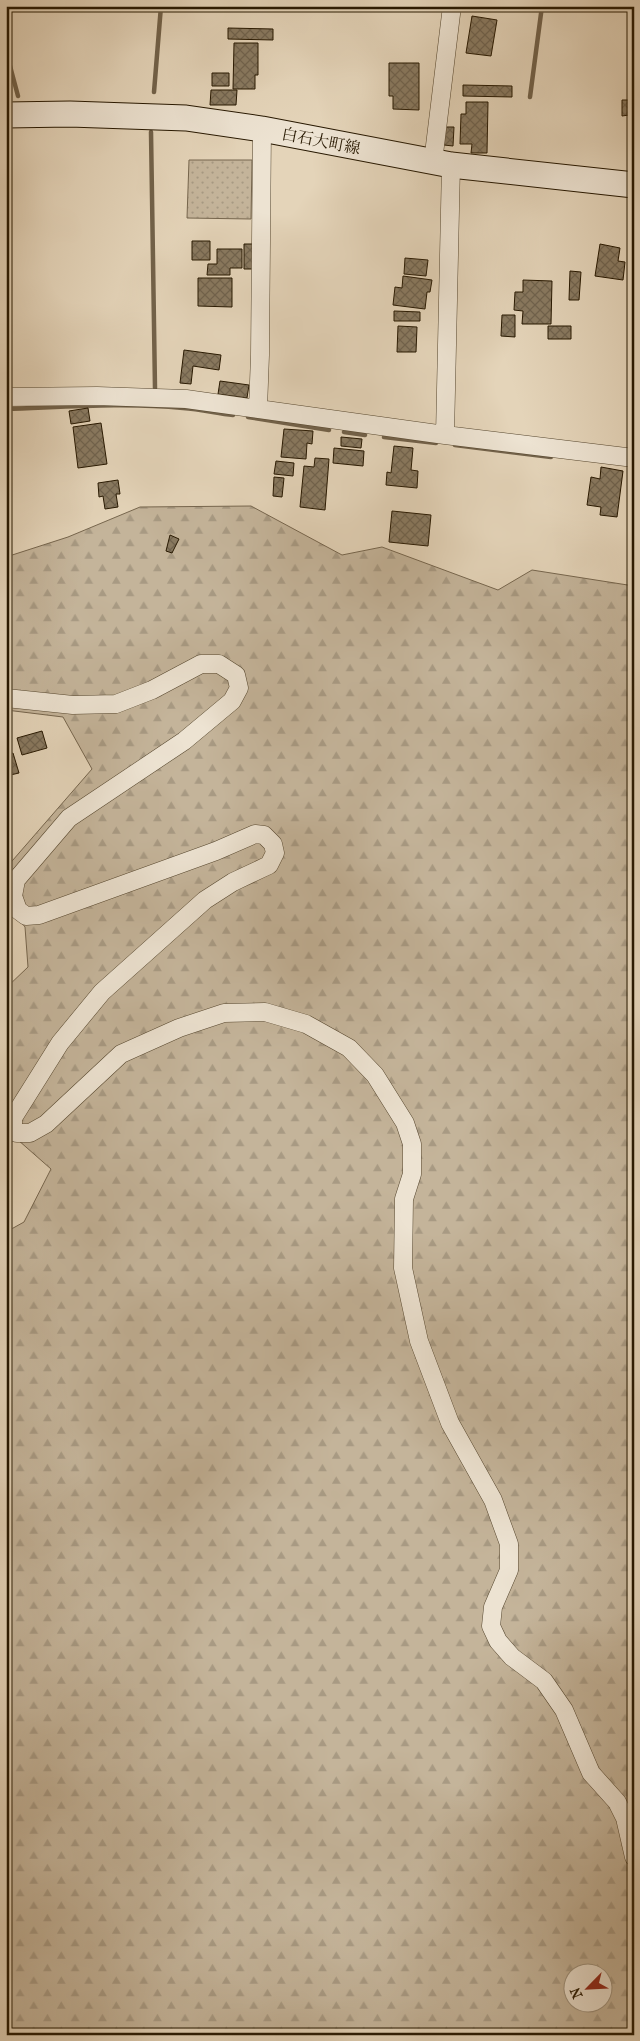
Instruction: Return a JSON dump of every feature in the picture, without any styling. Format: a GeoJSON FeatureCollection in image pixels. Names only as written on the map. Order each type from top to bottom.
{"type":"FeatureCollection","features":[{"type":"Feature","properties":{"kind":"main road","name":"白石大町線"},"geometry":{"type":"LineString","coordinates":[[6,115],[70,114],[186,118],[262,129],[442,163],[634,185]]}},
{"type":"Feature","properties":{"kind":"street"},"geometry":{"type":"LineString","coordinates":[[445,435],[442,163],[452,6]]}},
{"type":"Feature","properties":{"kind":"street"},"geometry":{"type":"LineString","coordinates":[[258,409],[262,129]]}},
{"type":"Feature","properties":{"kind":"street"},"geometry":{"type":"LineString","coordinates":[[6,397],[97,396],[186,399],[445,435],[634,458]]}},
{"type":"Feature","properties":{"kind":"street"},"geometry":{"type":"LineString","coordinates":[[6,698],[73,705],[116,704],[152,690],[201,664],[219,664],[236,675],[239,688],[232,701],[184,741],[69,818],[16,880],[13,896],[18,910],[26,916],[39,915],[255,834],[264,835],[273,844],[275,853],[269,865],[234,882],[205,900],[102,992],[60,1043],[13,1118],[10,1129],[17,1133],[30,1133],[46,1124],[121,1054],[179,1028],[224,1014],[266,1012],[306,1024],[349,1048],[375,1075],[405,1123],[412,1144],[412,1174],[404,1199],[403,1268],[419,1342],[450,1423],[493,1500],[509,1544],[509,1570],[492,1607],[491,1626],[498,1642],[512,1657],[544,1681],[564,1710],[591,1773],[617,1802],[625,1818],[634,1857]]}},
{"type":"Feature","properties":{"kind":"green space"},"geometry":{"type":"Polygon","coordinates":[[[189,160],[252,160],[251,219],[187,218],[189,160]]]}},
{"type":"Feature","properties":{"kind":"green space"},"geometry":{"type":"Polygon","coordinates":[[[251,506],[342,555],[382,547],[498,590],[532,570],[634,586],[634,2035],[6,2035],[6,1232],[24,1222],[51,1169],[18,1140],[6,1143],[6,988],[28,967],[25,927],[11,909],[6,895],[6,868],[92,769],[63,717],[6,710],[6,557],[68,537],[140,507],[251,506]]]}},
{"type":"Feature","properties":{"kind":"building"},"geometry":{"type":"Polygon","coordinates":[[[472,6],[497,6],[496,11],[472,6]]]}},
{"type":"Feature","properties":{"kind":"building"},"geometry":{"type":"Polygon","coordinates":[[[472,16],[497,20],[491,56],[466,53],[472,16]]]}},
{"type":"Feature","properties":{"kind":"building"},"geometry":{"type":"Polygon","coordinates":[[[228,28],[273,29],[273,40],[228,39],[228,28]]]}},
{"type":"Feature","properties":{"kind":"building"},"geometry":{"type":"Polygon","coordinates":[[[234,43],[258,43],[258,75],[255,75],[255,89],[233,89],[234,43]]]}},
{"type":"Feature","properties":{"kind":"building"},"geometry":{"type":"Polygon","coordinates":[[[389,63],[419,63],[419,110],[393,109],[393,96],[389,96],[389,63]]]}},
{"type":"Feature","properties":{"kind":"building"},"geometry":{"type":"Polygon","coordinates":[[[212,73],[229,73],[229,86],[212,86],[212,73]]]}},
{"type":"Feature","properties":{"kind":"building"},"geometry":{"type":"Polygon","coordinates":[[[463,85],[512,86],[512,97],[463,96],[463,85]]]}},
{"type":"Feature","properties":{"kind":"building"},"geometry":{"type":"Polygon","coordinates":[[[211,90],[237,90],[236,105],[210,105],[211,90]]]}},
{"type":"Feature","properties":{"kind":"building"},"geometry":{"type":"Polygon","coordinates":[[[622,100],[634,100],[634,161],[631,161],[629,115],[622,116],[622,100]]]}},
{"type":"Feature","properties":{"kind":"building"},"geometry":{"type":"Polygon","coordinates":[[[466,102],[488,102],[487,153],[471,153],[472,144],[460,144],[461,114],[466,114],[466,102]]]}},
{"type":"Feature","properties":{"kind":"building"},"geometry":{"type":"Polygon","coordinates":[[[445,127],[454,127],[453,146],[444,145],[445,127]]]}},
{"type":"Feature","properties":{"kind":"building"},"geometry":{"type":"Polygon","coordinates":[[[192,241],[210,241],[210,260],[192,260],[192,241]]]}},
{"type":"Feature","properties":{"kind":"building"},"geometry":{"type":"Polygon","coordinates":[[[244,244],[254,244],[254,269],[244,269],[244,244]]]}},
{"type":"Feature","properties":{"kind":"building"},"geometry":{"type":"Polygon","coordinates":[[[600,244],[620,248],[618,261],[625,262],[623,280],[595,276],[600,244]]]}},
{"type":"Feature","properties":{"kind":"building"},"geometry":{"type":"Polygon","coordinates":[[[217,249],[242,249],[242,268],[230,268],[230,275],[207,275],[208,264],[217,264],[217,249]]]}},
{"type":"Feature","properties":{"kind":"building"},"geometry":{"type":"Polygon","coordinates":[[[405,258],[428,260],[426,276],[404,274],[405,258]]]}},
{"type":"Feature","properties":{"kind":"building"},"geometry":{"type":"Polygon","coordinates":[[[570,271],[581,272],[579,300],[569,300],[570,271]]]}},
{"type":"Feature","properties":{"kind":"building"},"geometry":{"type":"Polygon","coordinates":[[[403,276],[432,280],[430,292],[427,292],[425,309],[393,305],[395,287],[402,288],[403,276]]]}},
{"type":"Feature","properties":{"kind":"building"},"geometry":{"type":"Polygon","coordinates":[[[198,278],[232,278],[232,307],[198,306],[198,278]]]}},
{"type":"Feature","properties":{"kind":"building"},"geometry":{"type":"Polygon","coordinates":[[[523,280],[552,281],[551,324],[522,324],[523,311],[514,310],[515,292],[523,292],[523,280]]]}},
{"type":"Feature","properties":{"kind":"building"},"geometry":{"type":"Polygon","coordinates":[[[394,311],[420,312],[420,321],[394,321],[394,311]]]}},
{"type":"Feature","properties":{"kind":"building"},"geometry":{"type":"Polygon","coordinates":[[[502,315],[515,315],[515,337],[501,336],[502,315]]]}},
{"type":"Feature","properties":{"kind":"building"},"geometry":{"type":"Polygon","coordinates":[[[398,326],[417,327],[416,352],[397,352],[398,326]]]}},
{"type":"Feature","properties":{"kind":"building"},"geometry":{"type":"Polygon","coordinates":[[[548,326],[571,326],[571,339],[548,339],[548,326]]]}},
{"type":"Feature","properties":{"kind":"building"},"geometry":{"type":"Polygon","coordinates":[[[184,350],[221,355],[219,370],[193,366],[191,384],[180,383],[184,350]]]}},
{"type":"Feature","properties":{"kind":"building"},"geometry":{"type":"Polygon","coordinates":[[[220,381],[249,385],[247,398],[218,394],[220,381]]]}},
{"type":"Feature","properties":{"kind":"building"},"geometry":{"type":"Polygon","coordinates":[[[88,408],[90,421],[71,424],[69,411],[88,408]]]}},
{"type":"Feature","properties":{"kind":"building"},"geometry":{"type":"Polygon","coordinates":[[[101,423],[107,464],[78,468],[73,427],[101,423]]]}},
{"type":"Feature","properties":{"kind":"building"},"geometry":{"type":"Polygon","coordinates":[[[284,429],[313,431],[312,444],[307,443],[306,459],[281,457],[284,429]]]}},
{"type":"Feature","properties":{"kind":"building"},"geometry":{"type":"Polygon","coordinates":[[[341,437],[362,439],[361,448],[341,446],[341,437]]]}},
{"type":"Feature","properties":{"kind":"building"},"geometry":{"type":"Polygon","coordinates":[[[394,446],[413,448],[411,470],[418,471],[417,488],[386,485],[387,472],[391,473],[394,446]]]}},
{"type":"Feature","properties":{"kind":"building"},"geometry":{"type":"Polygon","coordinates":[[[334,448],[364,451],[363,466],[333,463],[334,448]]]}},
{"type":"Feature","properties":{"kind":"building"},"geometry":{"type":"Polygon","coordinates":[[[315,458],[329,459],[325,510],[300,507],[304,466],[314,467],[315,458]]]}},
{"type":"Feature","properties":{"kind":"building"},"geometry":{"type":"Polygon","coordinates":[[[276,461],[294,463],[293,476],[274,474],[276,461]]]}},
{"type":"Feature","properties":{"kind":"building"},"geometry":{"type":"Polygon","coordinates":[[[601,467],[623,471],[617,517],[600,515],[601,507],[587,505],[591,477],[600,479],[601,467]]]}},
{"type":"Feature","properties":{"kind":"building"},"geometry":{"type":"Polygon","coordinates":[[[274,477],[284,478],[282,497],[273,496],[274,477]]]}},
{"type":"Feature","properties":{"kind":"building"},"geometry":{"type":"Polygon","coordinates":[[[118,480],[120,494],[116,494],[118,507],[105,509],[103,496],[99,497],[98,483],[118,480]]]}},
{"type":"Feature","properties":{"kind":"building"},"geometry":{"type":"Polygon","coordinates":[[[392,511],[431,515],[428,546],[389,542],[392,511]]]}},
{"type":"Feature","properties":{"kind":"building"},"geometry":{"type":"Polygon","coordinates":[[[170,535],[179,539],[172,553],[166,551],[170,535]]]}},
{"type":"Feature","properties":{"kind":"building"},"geometry":{"type":"Polygon","coordinates":[[[42,731],[47,748],[22,755],[17,738],[42,731]]]}},
{"type":"Feature","properties":{"kind":"building"},"geometry":{"type":"Polygon","coordinates":[[[13,753],[19,773],[6,776],[6,755],[13,753]]]}},
{"type":"Feature","properties":{"kind":"waterway"},"geometry":{"type":"LineString","coordinates":[[154,92],[161,6]]}},
{"type":"Feature","properties":{"kind":"waterway"},"geometry":{"type":"LineString","coordinates":[[530,97],[542,6]]}},
{"type":"Feature","properties":{"kind":"waterway"},"geometry":{"type":"LineString","coordinates":[[6,51],[18,96]]}},
{"type":"Feature","properties":{"kind":"waterway"},"geometry":{"type":"LineString","coordinates":[[151,132],[155,388]]}},
{"type":"Feature","properties":{"kind":"waterway"},"geometry":{"type":"LineString","coordinates":[[6,409],[139,405],[233,415]]}},
{"type":"Feature","properties":{"kind":"waterway"},"geometry":{"type":"LineString","coordinates":[[248,417],[329,430]]}},
{"type":"Feature","properties":{"kind":"waterway"},"geometry":{"type":"LineString","coordinates":[[344,432],[365,435]]}},
{"type":"Feature","properties":{"kind":"waterway"},"geometry":{"type":"LineString","coordinates":[[384,437],[436,443]]}},
{"type":"Feature","properties":{"kind":"waterway"},"geometry":{"type":"LineString","coordinates":[[455,445],[551,457]]}}]}
